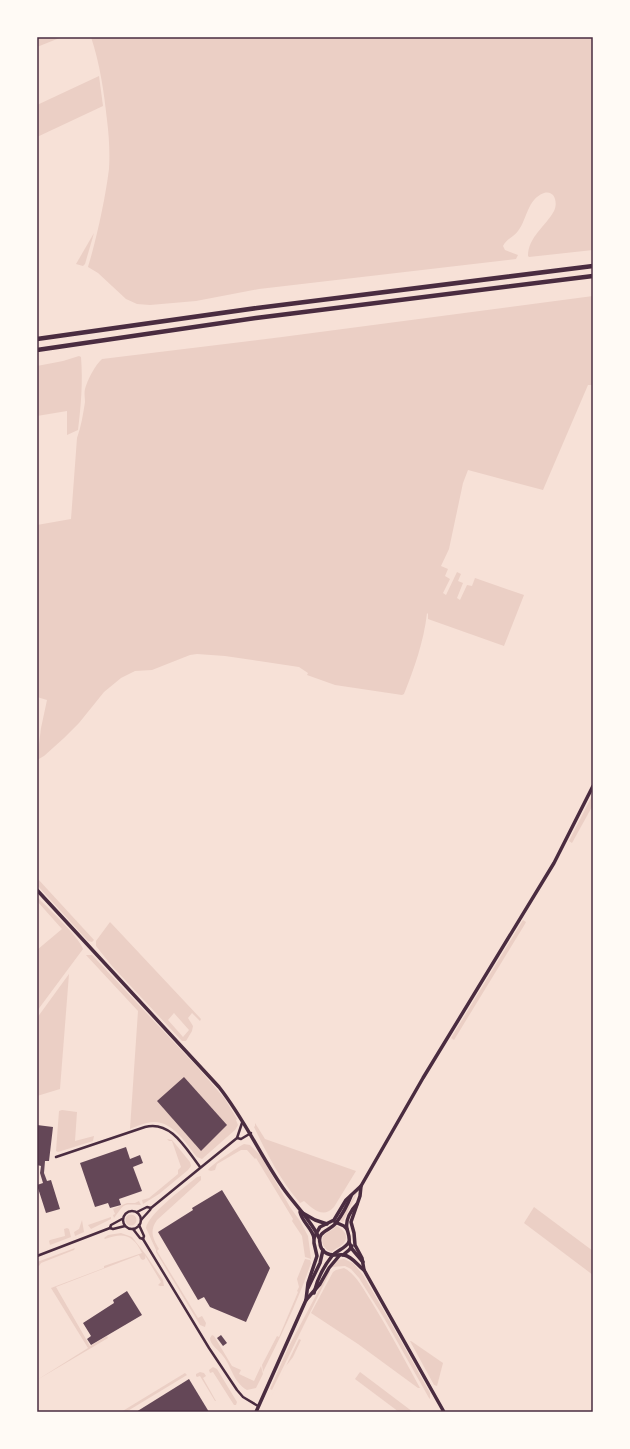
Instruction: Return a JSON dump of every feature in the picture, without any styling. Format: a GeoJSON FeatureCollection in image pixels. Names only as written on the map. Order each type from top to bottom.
{"type":"FeatureCollection","features":[{"type":"Feature","properties":{"kind":"highway"},"geometry":{"type":"LineString","coordinates":[[37,339],[257,308],[593,266]]}},
{"type":"Feature","properties":{"kind":"highway"},"geometry":{"type":"LineString","coordinates":[[37,350],[256,318],[593,276]]}},
{"type":"Feature","properties":{"kind":"main road"},"geometry":{"type":"LineString","coordinates":[[314,1238],[320,1227],[334,1220],[346,1200],[361,1186],[423,1078],[554,863],[593,786]]}},
{"type":"Feature","properties":{"kind":"main road"},"geometry":{"type":"LineString","coordinates":[[37,890],[229,1099],[251,1132],[283,1188],[317,1232],[322,1250],[320,1264],[312,1284],[307,1290]]}},
{"type":"Feature","properties":{"kind":"main road"},"geometry":{"type":"LineString","coordinates":[[361,1186],[360,1196],[352,1222],[355,1245],[362,1258],[364,1270]]}},
{"type":"Feature","properties":{"kind":"main road"},"geometry":{"type":"LineString","coordinates":[[319,1238],[325,1230],[333,1226],[352,1195]]}},
{"type":"Feature","properties":{"kind":"main road"},"geometry":{"type":"LineString","coordinates":[[314,1293],[316,1284],[332,1256],[337,1251],[342,1249],[348,1242],[349,1236],[347,1222],[353,1208],[357,1203]]}},
{"type":"Feature","properties":{"kind":"main road"},"geometry":{"type":"LineString","coordinates":[[300,1211],[315,1220],[329,1223],[336,1222],[347,1229]]}},
{"type":"Feature","properties":{"kind":"main road"},"geometry":{"type":"LineString","coordinates":[[256,1412],[306,1300],[307,1290],[317,1256],[313,1234],[301,1217],[300,1211]]}},
{"type":"Feature","properties":{"kind":"main road"},"geometry":{"type":"LineString","coordinates":[[348,1242],[363,1262]]}},
{"type":"Feature","properties":{"kind":"main road"},"geometry":{"type":"LineString","coordinates":[[306,1300],[314,1293],[336,1258],[351,1247],[355,1242]]}},
{"type":"Feature","properties":{"kind":"main road"},"geometry":{"type":"LineString","coordinates":[[322,1250],[332,1256],[341,1255],[350,1257],[364,1270],[444,1412]]}},
{"type":"Feature","properties":{"kind":"street"},"geometry":{"type":"LineString","coordinates":[[133,1229],[139,1225],[141,1220],[151,1208],[237,1138],[243,1120]]}},
{"type":"Feature","properties":{"kind":"street"},"geometry":{"type":"LineString","coordinates":[[56,1157],[145,1127],[158,1126],[171,1131],[200,1167]]}},
{"type":"Feature","properties":{"kind":"street"},"geometry":{"type":"LineString","coordinates":[[237,1138],[241,1139],[251,1132]]}},
{"type":"Feature","properties":{"kind":"street"},"geometry":{"type":"LineString","coordinates":[[110,1228],[111,1225],[122,1219],[125,1212],[137,1212],[147,1207],[151,1208]]}},
{"type":"Feature","properties":{"kind":"street"},"geometry":{"type":"LineString","coordinates":[[137,1212],[141,1220]]}},
{"type":"Feature","properties":{"kind":"street"},"geometry":{"type":"LineString","coordinates":[[122,1219],[125,1226]]}},
{"type":"Feature","properties":{"kind":"street"},"geometry":{"type":"LineString","coordinates":[[139,1225],[144,1236],[143,1239]]}},
{"type":"Feature","properties":{"kind":"street"},"geometry":{"type":"LineString","coordinates":[[37,1256],[110,1228],[113,1229],[125,1226],[133,1229],[140,1238],[143,1239],[209,1348],[237,1390],[243,1397],[258,1406]]}},
{"type":"Feature","properties":{"kind":"shaded area"},"geometry":{"type":"Polygon","coordinates":[[[37,37],[62,37],[37,47],[37,37]]]}},
{"type":"Feature","properties":{"kind":"shaded area"},"geometry":{"type":"Polygon","coordinates":[[[91,37],[593,37],[593,250],[528,256],[534,237],[551,216],[555,208],[556,204],[553,195],[551,193],[544,193],[534,200],[518,231],[503,246],[505,250],[518,255],[516,259],[259,289],[196,301],[150,305],[137,304],[126,299],[98,273],[88,267],[103,206],[109,169],[108,132],[103,89],[97,57],[91,37]]]}},
{"type":"Feature","properties":{"kind":"shaded area"},"geometry":{"type":"Polygon","coordinates":[[[99,76],[103,106],[37,137],[37,105],[99,76]]]}},
{"type":"Feature","properties":{"kind":"shaded area"},"geometry":{"type":"Polygon","coordinates":[[[94,233],[85,264],[83,266],[76,264],[94,233]]]}},
{"type":"Feature","properties":{"kind":"shaded area"},"geometry":{"type":"Polygon","coordinates":[[[593,296],[593,385],[588,385],[543,490],[468,470],[463,483],[449,549],[441,566],[448,569],[445,576],[450,579],[443,593],[446,595],[457,572],[461,574],[458,581],[463,583],[457,598],[460,600],[467,585],[472,586],[475,578],[524,595],[504,646],[428,619],[427,613],[424,634],[418,655],[404,694],[402,695],[335,685],[307,675],[308,673],[299,667],[225,656],[190,655],[152,670],[135,671],[121,678],[104,692],[79,723],[64,738],[44,756],[37,760],[41,728],[47,700],[37,697],[37,525],[71,519],[77,438],[85,402],[85,389],[92,373],[102,359],[593,296]]]}},
{"type":"Feature","properties":{"kind":"shaded area"},"geometry":{"type":"Polygon","coordinates":[[[79,356],[81,357],[82,366],[82,385],[78,430],[67,435],[67,411],[37,416],[37,366],[79,356]]]}},
{"type":"Feature","properties":{"kind":"shaded area"},"geometry":{"type":"Polygon","coordinates":[[[593,794],[593,805],[572,843],[569,841],[593,794]]]}},
{"type":"Feature","properties":{"kind":"shaded area"},"geometry":{"type":"Polygon","coordinates":[[[37,878],[94,940],[92,942],[88,941],[37,885],[37,878]]]}},
{"type":"Feature","properties":{"kind":"shaded area"},"geometry":{"type":"Polygon","coordinates":[[[37,897],[70,930],[83,949],[37,1011],[37,950],[62,929],[37,901],[37,897]]]}},
{"type":"Feature","properties":{"kind":"shaded area"},"geometry":{"type":"Polygon","coordinates":[[[523,920],[526,922],[525,924],[454,1040],[451,1038],[523,920]]]}},
{"type":"Feature","properties":{"kind":"shaded area"},"geometry":{"type":"Polygon","coordinates":[[[110,922],[201,1019],[200,1021],[192,1013],[188,1018],[193,1026],[192,1031],[186,1041],[182,1041],[112,966],[96,946],[96,941],[110,922]],[[174,1013],[168,1020],[183,1037],[189,1030],[174,1013]]]}},
{"type":"Feature","properties":{"kind":"shaded area"},"geometry":{"type":"Polygon","coordinates":[[[86,955],[92,955],[200,1070],[225,1099],[237,1119],[238,1125],[235,1130],[202,1159],[197,1157],[179,1135],[168,1126],[161,1123],[151,1122],[130,1129],[138,1011],[86,955]]]}},
{"type":"Feature","properties":{"kind":"shaded area"},"geometry":{"type":"Polygon","coordinates":[[[69,974],[60,1089],[37,1096],[37,1018],[69,974]]]}},
{"type":"Feature","properties":{"kind":"shaded area"},"geometry":{"type":"Polygon","coordinates":[[[59,1111],[77,1112],[75,1141],[94,1136],[93,1141],[58,1152],[56,1151],[59,1111]]]}},
{"type":"Feature","properties":{"kind":"shaded area"},"geometry":{"type":"Polygon","coordinates":[[[255,1123],[265,1139],[356,1171],[330,1211],[318,1212],[304,1201],[300,1203],[287,1186],[269,1157],[254,1127],[255,1123]]]}},
{"type":"Feature","properties":{"kind":"shaded area"},"geometry":{"type":"Polygon","coordinates":[[[167,1139],[172,1140],[190,1162],[191,1166],[159,1194],[143,1204],[142,1200],[149,1198],[178,1174],[178,1170],[181,1167],[172,1141],[167,1139]]]}},
{"type":"Feature","properties":{"kind":"shaded area"},"geometry":{"type":"Polygon","coordinates":[[[244,1144],[250,1145],[261,1156],[290,1207],[300,1221],[308,1236],[311,1259],[305,1257],[302,1236],[292,1221],[293,1219],[256,1158],[255,1159],[247,1150],[241,1150],[217,1164],[215,1170],[208,1170],[219,1160],[244,1144]]]}},
{"type":"Feature","properties":{"kind":"shaded area"},"geometry":{"type":"Polygon","coordinates":[[[201,1176],[201,1180],[157,1220],[153,1228],[153,1235],[159,1249],[157,1251],[198,1318],[202,1316],[206,1323],[205,1327],[200,1325],[156,1252],[146,1228],[148,1222],[160,1208],[197,1177],[201,1176]]]}},
{"type":"Feature","properties":{"kind":"shaded area"},"geometry":{"type":"Polygon","coordinates":[[[356,1193],[343,1222],[340,1221],[356,1193]]]}},
{"type":"Feature","properties":{"kind":"shaded area"},"geometry":{"type":"Polygon","coordinates":[[[139,1201],[141,1205],[130,1204],[122,1207],[114,1218],[113,1215],[115,1214],[113,1209],[127,1203],[135,1203],[139,1201]]]}},
{"type":"Feature","properties":{"kind":"shaded area"},"geometry":{"type":"Polygon","coordinates":[[[534,1207],[593,1251],[593,1275],[524,1223],[534,1207]]]}},
{"type":"Feature","properties":{"kind":"shaded area"},"geometry":{"type":"Polygon","coordinates":[[[131,1214],[135,1216],[137,1220],[135,1224],[131,1226],[127,1224],[125,1220],[127,1216],[131,1214]]]}},
{"type":"Feature","properties":{"kind":"shaded area"},"geometry":{"type":"Polygon","coordinates":[[[111,1217],[111,1219],[91,1229],[88,1225],[111,1217]]]}},
{"type":"Feature","properties":{"kind":"shaded area"},"geometry":{"type":"Polygon","coordinates":[[[82,1220],[84,1232],[75,1236],[74,1232],[79,1229],[82,1220]]]}},
{"type":"Feature","properties":{"kind":"shaded area"},"geometry":{"type":"Polygon","coordinates":[[[336,1226],[344,1231],[346,1239],[343,1244],[332,1252],[327,1250],[323,1245],[322,1240],[326,1233],[334,1229],[336,1226]]]}},
{"type":"Feature","properties":{"kind":"shaded area"},"geometry":{"type":"Polygon","coordinates":[[[64,1229],[69,1229],[71,1237],[50,1245],[50,1240],[65,1236],[64,1229]]]}},
{"type":"Feature","properties":{"kind":"shaded area"},"geometry":{"type":"Polygon","coordinates":[[[121,1233],[132,1237],[146,1255],[145,1259],[141,1259],[139,1255],[56,1287],[90,1346],[107,1336],[108,1338],[37,1380],[88,1348],[51,1288],[104,1268],[104,1266],[142,1253],[135,1242],[127,1237],[118,1236],[104,1238],[108,1235],[121,1233]]]}},
{"type":"Feature","properties":{"kind":"shaded area"},"geometry":{"type":"Polygon","coordinates":[[[75,1248],[74,1250],[41,1263],[39,1266],[37,1265],[37,1262],[75,1248]]]}},
{"type":"Feature","properties":{"kind":"shaded area"},"geometry":{"type":"Polygon","coordinates":[[[146,1255],[163,1280],[164,1286],[158,1285],[161,1282],[146,1255]]]}},
{"type":"Feature","properties":{"kind":"shaded area"},"geometry":{"type":"Polygon","coordinates":[[[305,1259],[310,1260],[311,1263],[301,1291],[263,1372],[262,1365],[277,1336],[279,1337],[298,1292],[299,1287],[297,1279],[305,1259]]]}},
{"type":"Feature","properties":{"kind":"shaded area"},"geometry":{"type":"Polygon","coordinates":[[[344,1259],[353,1263],[363,1275],[430,1393],[430,1399],[384,1318],[359,1278],[351,1269],[345,1266],[332,1267],[338,1260],[344,1259]]]}},
{"type":"Feature","properties":{"kind":"shaded area"},"geometry":{"type":"Polygon","coordinates":[[[344,1268],[353,1274],[362,1287],[420,1388],[311,1313],[333,1272],[344,1268]]]}},
{"type":"Feature","properties":{"kind":"shaded area"},"geometry":{"type":"Polygon","coordinates":[[[329,1271],[330,1272],[272,1390],[270,1389],[289,1346],[329,1271]]]}},
{"type":"Feature","properties":{"kind":"shaded area"},"geometry":{"type":"Polygon","coordinates":[[[212,1335],[232,1366],[241,1370],[239,1374],[254,1381],[261,1366],[263,1374],[256,1388],[247,1390],[242,1387],[226,1360],[211,1343],[210,1338],[212,1335]]]}},
{"type":"Feature","properties":{"kind":"shaded area"},"geometry":{"type":"Polygon","coordinates":[[[299,1339],[301,1340],[293,1357],[286,1366],[299,1339]]]}},
{"type":"Feature","properties":{"kind":"shaded area"},"geometry":{"type":"Polygon","coordinates":[[[410,1341],[443,1363],[437,1386],[434,1385],[410,1341]]]}},
{"type":"Feature","properties":{"kind":"shaded area"},"geometry":{"type":"Polygon","coordinates":[[[213,1367],[217,1369],[237,1402],[236,1405],[234,1405],[213,1372],[210,1373],[209,1370],[213,1367]]]}},
{"type":"Feature","properties":{"kind":"shaded area"},"geometry":{"type":"Polygon","coordinates":[[[200,1372],[204,1373],[206,1376],[203,1378],[216,1401],[200,1376],[196,1376],[196,1374],[200,1372]]]}},
{"type":"Feature","properties":{"kind":"shaded area"},"geometry":{"type":"Polygon","coordinates":[[[360,1372],[413,1412],[399,1412],[355,1379],[360,1372]]]}},
{"type":"Feature","properties":{"kind":"shaded area"},"geometry":{"type":"Polygon","coordinates":[[[185,1373],[187,1375],[126,1412],[121,1412],[185,1373]]]}},
{"type":"Feature","properties":{"kind":"building"},"geometry":{"type":"Polygon","coordinates":[[[184,1077],[227,1125],[201,1151],[157,1101],[184,1077]]]}},
{"type":"Feature","properties":{"kind":"building"},"geometry":{"type":"Polygon","coordinates":[[[37,1125],[53,1127],[49,1161],[45,1161],[44,1173],[47,1181],[51,1180],[60,1209],[46,1213],[37,1185],[43,1183],[40,1173],[41,1166],[37,1165],[37,1125]]]}},
{"type":"Feature","properties":{"kind":"building"},"geometry":{"type":"Polygon","coordinates":[[[126,1147],[130,1159],[140,1155],[143,1163],[133,1167],[142,1191],[119,1199],[121,1205],[110,1208],[108,1203],[95,1207],[80,1163],[126,1147]]]}},
{"type":"Feature","properties":{"kind":"building"},"geometry":{"type":"Polygon","coordinates":[[[222,1190],[270,1268],[246,1322],[210,1307],[204,1297],[198,1300],[158,1232],[193,1210],[192,1208],[222,1190]]]}},
{"type":"Feature","properties":{"kind":"building"},"geometry":{"type":"Polygon","coordinates":[[[127,1291],[142,1315],[91,1345],[87,1339],[91,1336],[83,1323],[114,1303],[113,1300],[127,1291]]]}},
{"type":"Feature","properties":{"kind":"building"},"geometry":{"type":"Polygon","coordinates":[[[221,1335],[227,1343],[223,1346],[217,1338],[221,1335]]]}},
{"type":"Feature","properties":{"kind":"building"},"geometry":{"type":"Polygon","coordinates":[[[189,1379],[209,1412],[136,1412],[189,1379]]]}}]}
